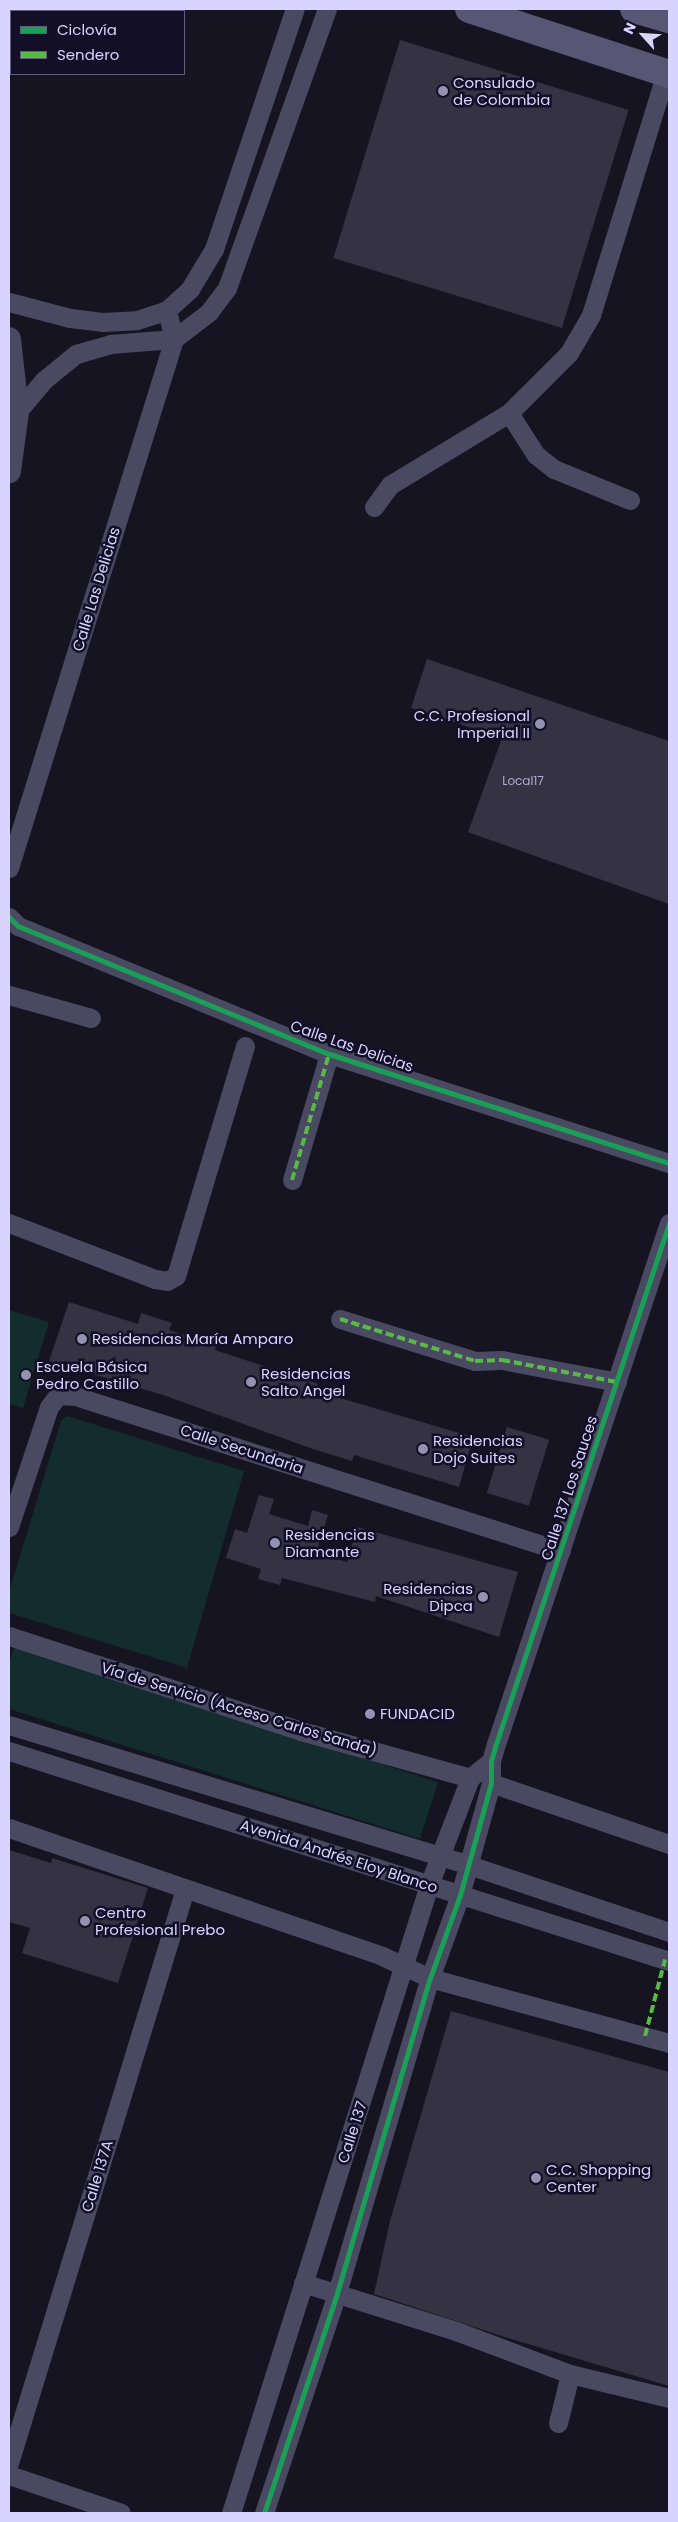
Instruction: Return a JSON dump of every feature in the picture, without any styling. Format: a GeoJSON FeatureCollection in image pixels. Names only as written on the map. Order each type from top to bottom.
{"type":"FeatureCollection","features":[{"type":"Feature","properties":{"kind":"main road"},"geometry":{"type":"LineString","coordinates":[[469,9],[668,74]]}},
{"type":"Feature","properties":{"kind":"main road"},"geometry":{"type":"LineString","coordinates":[[634,9],[669,20]]}},
{"type":"Feature","properties":{"kind":"street"},"geometry":{"type":"LineString","coordinates":[[9,302],[102,322],[137,320],[167,310],[190,289],[214,249],[295,9]]}},
{"type":"Feature","properties":{"kind":"street"},"geometry":{"type":"LineString","coordinates":[[17,412],[44,380],[76,354],[110,344],[174,339],[209,312],[227,288],[327,9]]}},
{"type":"Feature","properties":{"kind":"street"},"geometry":{"type":"LineString","coordinates":[[374,507],[390,485],[509,413],[569,353],[592,315],[668,74]]}},
{"type":"Feature","properties":{"kind":"street"},"geometry":{"type":"LineString","coordinates":[[167,310],[174,339]]}},
{"type":"Feature","properties":{"kind":"street"},"geometry":{"type":"LineString","coordinates":[[9,339],[17,412],[9,471]]}},
{"type":"Feature","properties":{"kind":"street","name":"Calle Las Delicias"},"geometry":{"type":"LineString","coordinates":[[9,868],[174,339]]}},
{"type":"Feature","properties":{"kind":"street"},"geometry":{"type":"LineString","coordinates":[[509,413],[536,455],[554,469],[630,500]]}},
{"type":"Feature","properties":{"kind":"street","name":"Calle Las Delicias"},"geometry":{"type":"LineString","coordinates":[[9,917],[18,926],[329,1054],[669,1163]]}},
{"type":"Feature","properties":{"kind":"street"},"geometry":{"type":"LineString","coordinates":[[9,995],[91,1018]]}},
{"type":"Feature","properties":{"kind":"street"},"geometry":{"type":"LineString","coordinates":[[9,1223],[155,1279],[167,1281],[176,1276],[244,1046]]}},
{"type":"Feature","properties":{"kind":"street"},"geometry":{"type":"LineString","coordinates":[[292,1180],[329,1054]]}},
{"type":"Feature","properties":{"kind":"street","name":"Calle 137 Los Sauces"},"geometry":{"type":"LineString","coordinates":[[491,1761],[669,1223]]}},
{"type":"Feature","properties":{"kind":"street"},"geometry":{"type":"LineString","coordinates":[[340,1319],[475,1361],[502,1360],[617,1382]]}},
{"type":"Feature","properties":{"kind":"street","name":"Calle Secundaria"},"geometry":{"type":"LineString","coordinates":[[9,1527],[49,1407],[58,1395],[67,1395],[561,1551]]}},
{"type":"Feature","properties":{"kind":"street","name":"Vía de Servicio (Acceso Carlos Sanda)"},"geometry":{"type":"LineString","coordinates":[[9,1636],[301,1731],[470,1778]]}},
{"type":"Feature","properties":{"kind":"street","name":"Avenida Andrés Eloy Blanco"},"geometry":{"type":"LineString","coordinates":[[9,1725],[469,1866],[669,1932]]}},
{"type":"Feature","properties":{"kind":"street","name":"Avenida Andrés Eloy Blanco"},"geometry":{"type":"LineString","coordinates":[[9,1751],[669,1961]]}},
{"type":"Feature","properties":{"kind":"street"},"geometry":{"type":"LineString","coordinates":[[470,1778],[491,1761]]}},
{"type":"Feature","properties":{"kind":"street"},"geometry":{"type":"LineString","coordinates":[[264,2513],[337,2293],[430,1978],[460,1896],[491,1783],[491,1761]]}},
{"type":"Feature","properties":{"kind":"street","name":"Calle 137"},"geometry":{"type":"LineString","coordinates":[[231,2513],[405,1967],[429,1884],[470,1778]]}},
{"type":"Feature","properties":{"kind":"street"},"geometry":{"type":"LineString","coordinates":[[491,1783],[669,1844]]}},
{"type":"Feature","properties":{"kind":"street"},"geometry":{"type":"LineString","coordinates":[[9,1828],[405,1967],[430,1978],[669,2043]]}},
{"type":"Feature","properties":{"kind":"street","name":"Calle 137A"},"geometry":{"type":"LineString","coordinates":[[9,2463],[185,1890]]}},
{"type":"Feature","properties":{"kind":"street"},"geometry":{"type":"LineString","coordinates":[[304,2283],[456,2331],[570,2374],[669,2398]]}},
{"type":"Feature","properties":{"kind":"street"},"geometry":{"type":"LineString","coordinates":[[558,2423],[570,2374]]}},
{"type":"Feature","properties":{"kind":"street"},"geometry":{"type":"LineString","coordinates":[[9,2475],[121,2513]]}},
{"type":"Feature","properties":{"kind":"green space"},"geometry":{"type":"Polygon","coordinates":[[[9,1310],[49,1322],[23,1408],[9,1404],[9,1310]]]}},
{"type":"Feature","properties":{"kind":"green space"},"geometry":{"type":"Polygon","coordinates":[[[67,1416],[244,1471],[187,1668],[9,1613],[9,1592],[61,1421],[67,1416]]]}},
{"type":"Feature","properties":{"kind":"green space"},"geometry":{"type":"Polygon","coordinates":[[[14,1647],[438,1782],[420,1839],[9,1709],[9,1665],[14,1647]]]}},
{"type":"Feature","properties":{"kind":"building"},"geometry":{"type":"Polygon","coordinates":[[[400,40],[629,110],[562,328],[333,258],[400,40]]]}},
{"type":"Feature","properties":{"kind":"building"},"geometry":{"type":"Polygon","coordinates":[[[427,659],[669,741],[669,904],[468,832],[502,738],[411,708],[427,659]]]}},
{"type":"Feature","properties":{"kind":"building"},"geometry":{"type":"Polygon","coordinates":[[[69,1302],[138,1324],[141,1313],[172,1323],[169,1330],[216,1346],[215,1350],[318,1384],[316,1391],[473,1437],[459,1487],[354,1455],[352,1461],[313,1449],[163,1395],[49,1361],[69,1302]]]}},
{"type":"Feature","properties":{"kind":"building"},"geometry":{"type":"Polygon","coordinates":[[[507,1427],[549,1440],[529,1506],[487,1493],[507,1427]]]}},
{"type":"Feature","properties":{"kind":"building"},"geometry":{"type":"Polygon","coordinates":[[[259,1495],[274,1499],[269,1514],[308,1526],[312,1510],[328,1515],[316,1553],[347,1562],[357,1527],[518,1572],[499,1637],[376,1596],[375,1602],[282,1578],[280,1585],[258,1579],[261,1569],[226,1558],[235,1529],[247,1533],[259,1495]]]}},
{"type":"Feature","properties":{"kind":"building","name":"Centro Profesional Prebo"},"geometry":{"type":"Polygon","coordinates":[[[9,1850],[51,1863],[52,1858],[148,1888],[118,1983],[22,1953],[30,1928],[9,1922],[9,1850]]]}},
{"type":"Feature","properties":{"kind":"building","name":"C.C. Shopping Center"},"geometry":{"type":"Polygon","coordinates":[[[451,2011],[669,2072],[669,2386],[508,2338],[374,2294],[390,2221],[451,2011]]]}},
{"type":"Feature","properties":{"kind":"marked path"},"geometry":{"type":"LineString","coordinates":[[292,1180],[329,1054]]}},
{"type":"Feature","properties":{"kind":"marked path"},"geometry":{"type":"LineString","coordinates":[[340,1319],[475,1361],[502,1360],[617,1382]]}},
{"type":"Feature","properties":{"kind":"marked path"},"geometry":{"type":"LineString","coordinates":[[645,2036],[665,1960]]}},
{"type":"Feature","properties":{"kind":"cycle path"},"geometry":{"type":"LineString","coordinates":[[9,917],[18,926],[329,1054],[669,1163]]}},
{"type":"Feature","properties":{"kind":"cycle path"},"geometry":{"type":"LineString","coordinates":[[264,2513],[337,2293],[430,1978],[460,1895],[491,1783],[491,1761],[496,1744],[669,1223]]}},
{"type":"Feature","properties":{"kind":"place","name":"Consulado de Colombia"},"geometry":{"type":"Point","coordinates":[443,91]}},
{"type":"Feature","properties":{"kind":"place","name":"C.C. Profesional Imperial II"},"geometry":{"type":"Point","coordinates":[540,724]}},
{"type":"Feature","properties":{"kind":"place","name":"Residencias María Amparo"},"geometry":{"type":"Point","coordinates":[82,1339]}},
{"type":"Feature","properties":{"kind":"place","name":"Escuela Básica Pedro Castillo"},"geometry":{"type":"Point","coordinates":[26,1375]}},
{"type":"Feature","properties":{"kind":"place","name":"Residencias Salto Angel"},"geometry":{"type":"Point","coordinates":[251,1382]}},
{"type":"Feature","properties":{"kind":"place","name":"Residencias Dojo Suites"},"geometry":{"type":"Point","coordinates":[423,1449]}},
{"type":"Feature","properties":{"kind":"place","name":"Residencias Diamante"},"geometry":{"type":"Point","coordinates":[275,1543]}},
{"type":"Feature","properties":{"kind":"place","name":"Residencias Dipca"},"geometry":{"type":"Point","coordinates":[483,1597]}},
{"type":"Feature","properties":{"kind":"place","name":"FUNDACID"},"geometry":{"type":"Point","coordinates":[370,1714]}},
{"type":"Feature","properties":{"kind":"place","name":"Centro Profesional Prebo"},"geometry":{"type":"Point","coordinates":[85,1921]}},
{"type":"Feature","properties":{"kind":"place","name":"C.C. Shopping Center"},"geometry":{"type":"Point","coordinates":[536,2178]}}]}
